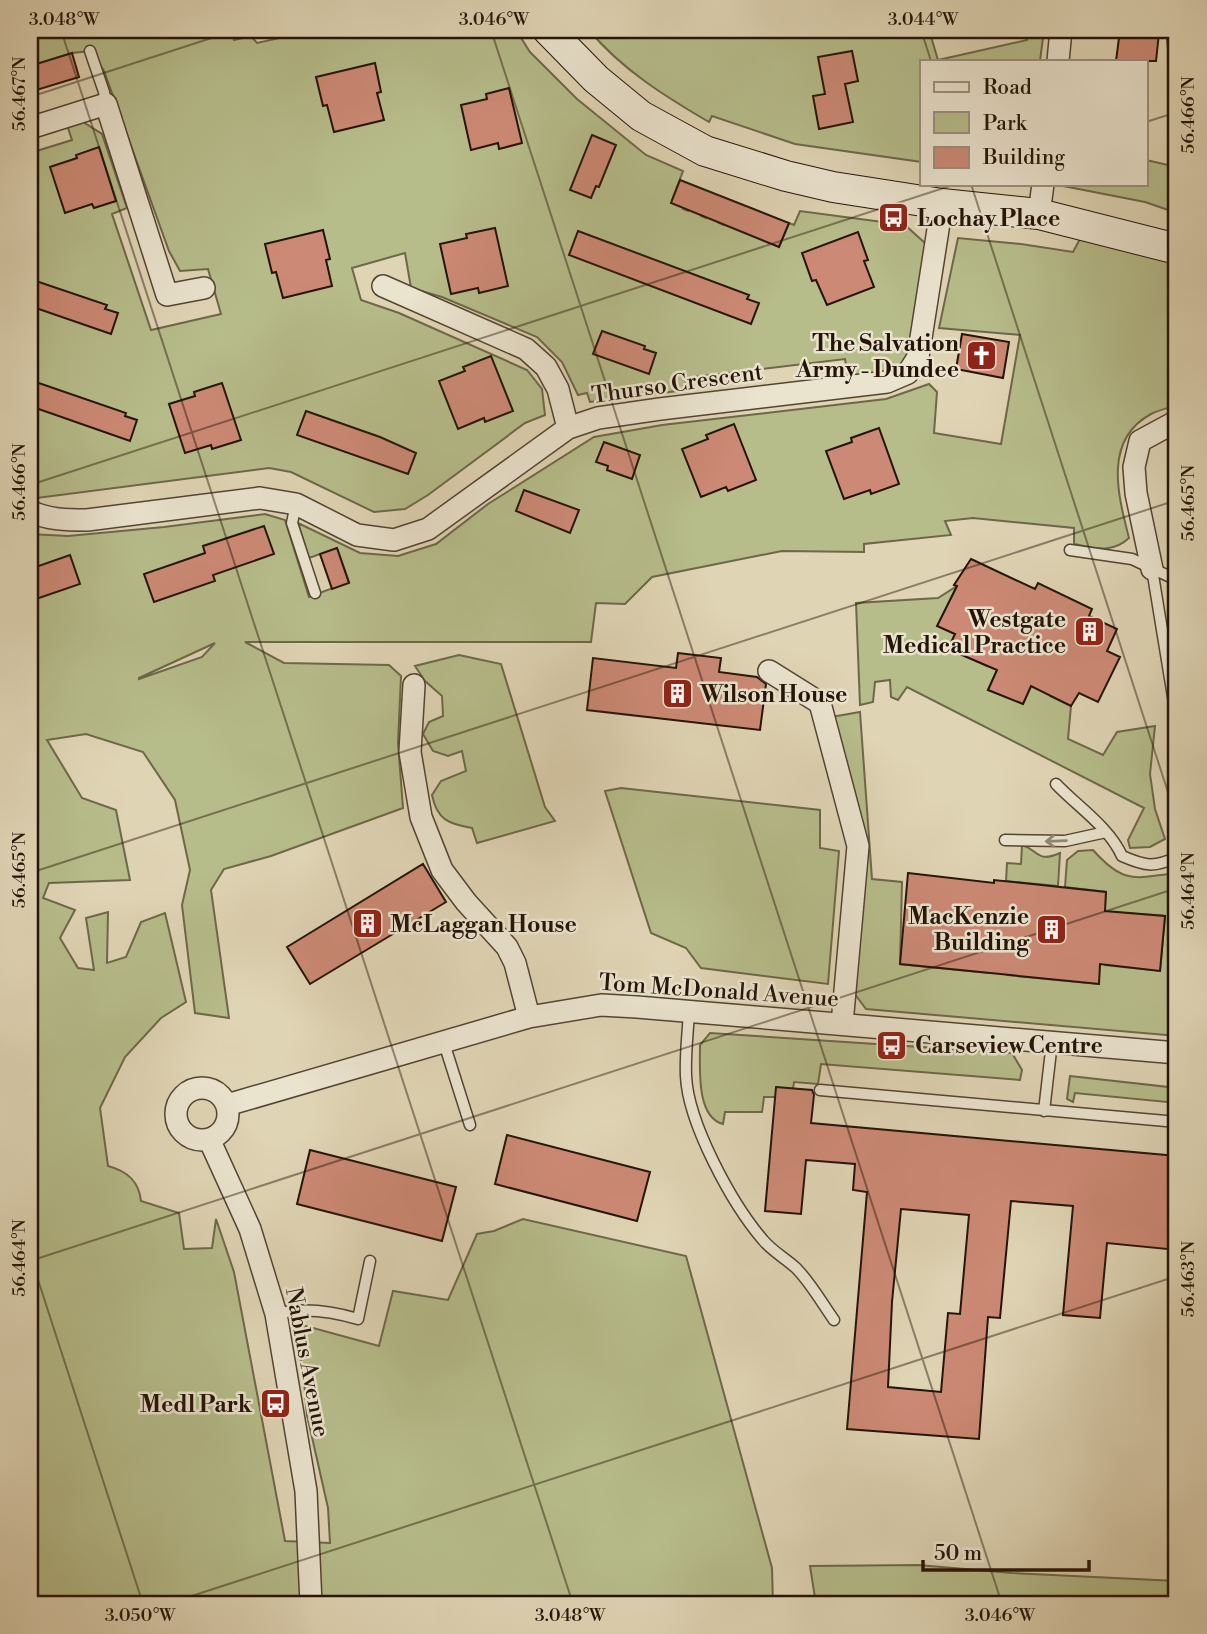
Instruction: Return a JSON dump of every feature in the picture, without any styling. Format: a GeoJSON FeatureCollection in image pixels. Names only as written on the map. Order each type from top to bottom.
{"type":"FeatureCollection","features":[{"type":"Feature","properties":{"kind":"street"},"geometry":{"type":"LineString","coordinates":[[548,30],[596,79],[642,116],[705,151],[786,176],[833,187],[942,204],[1039,214],[1177,249]]}},
{"type":"Feature","properties":{"kind":"street"},"geometry":{"type":"LineString","coordinates":[[1058,60],[1061,30]]}},
{"type":"Feature","properties":{"kind":"street"},"geometry":{"type":"LineString","coordinates":[[30,128],[106,104],[167,295],[204,288]]}},
{"type":"Feature","properties":{"kind":"street"},"geometry":{"type":"LineString","coordinates":[[1039,214],[1043,186]]}},
{"type":"Feature","properties":{"kind":"street","name":"Thurso Crescent"},"geometry":{"type":"LineString","coordinates":[[30,510],[40,516],[62,520],[87,520],[260,498],[296,504],[357,535],[394,540],[428,529],[568,428],[598,418],[887,382],[908,373],[918,357],[942,204]]}},
{"type":"Feature","properties":{"kind":"street"},"geometry":{"type":"LineString","coordinates":[[383,286],[526,349],[546,367],[558,388],[568,428]]}},
{"type":"Feature","properties":{"kind":"street"},"geometry":{"type":"LineString","coordinates":[[1152,569],[1136,492],[1134,467],[1140,440],[1177,421]]}},
{"type":"Feature","properties":{"kind":"street"},"geometry":{"type":"LineString","coordinates":[[769,671],[820,703],[858,846],[842,1024]]}},
{"type":"Feature","properties":{"kind":"street"},"geometry":{"type":"LineString","coordinates":[[414,685],[410,752],[421,817],[442,870],[466,902],[507,947],[515,963],[530,1017]]}},
{"type":"Feature","properties":{"kind":"street","name":"Tom McDonald Avenue"},"geometry":{"type":"LineString","coordinates":[[227,1105],[530,1017],[601,1005],[1177,1053]]}},
{"type":"Feature","properties":{"kind":"street"},"geometry":{"type":"LineString","coordinates":[[204,1087],[220,1095],[227,1105],[229,1113],[225,1126],[221,1132],[209,1139],[200,1140],[183,1133],[175,1116],[180,1099],[186,1092],[204,1087]]}},
{"type":"Feature","properties":{"kind":"street","name":"Nablus Avenue"},"geometry":{"type":"LineString","coordinates":[[209,1139],[250,1229],[276,1314],[306,1491],[312,1604]]}},
{"type":"Feature","properties":{"kind":"lane"},"geometry":{"type":"LineString","coordinates":[[1172,30],[1176,82]]}},
{"type":"Feature","properties":{"kind":"lane"},"geometry":{"type":"LineString","coordinates":[[90,51],[106,104]]}},
{"type":"Feature","properties":{"kind":"lane"},"geometry":{"type":"LineString","coordinates":[[296,504],[292,523],[315,593]]}},
{"type":"Feature","properties":{"kind":"lane"},"geometry":{"type":"LineString","coordinates":[[1070,550],[1132,559],[1177,580]]}},
{"type":"Feature","properties":{"kind":"lane"},"geometry":{"type":"LineString","coordinates":[[1152,569],[1176,708],[1177,790]]}},
{"type":"Feature","properties":{"kind":"lane"},"geometry":{"type":"LineString","coordinates":[[1056,784],[1106,832],[1116,843],[1122,856],[1149,866],[1177,857]]}},
{"type":"Feature","properties":{"kind":"lane"},"geometry":{"type":"LineString","coordinates":[[1005,841],[1065,841],[1106,832]]}},
{"type":"Feature","properties":{"kind":"lane"},"geometry":{"type":"LineString","coordinates":[[689,1011],[686,1077],[693,1109],[712,1157],[747,1220],[765,1244],[797,1269],[834,1320]]}},
{"type":"Feature","properties":{"kind":"lane"},"geometry":{"type":"LineString","coordinates":[[1044,1111],[1052,1042]]}},
{"type":"Feature","properties":{"kind":"lane"},"geometry":{"type":"LineString","coordinates":[[444,1043],[470,1125]]}},
{"type":"Feature","properties":{"kind":"lane"},"geometry":{"type":"LineString","coordinates":[[820,1090],[1177,1122]]}},
{"type":"Feature","properties":{"kind":"lane"},"geometry":{"type":"LineString","coordinates":[[276,1314],[291,1310],[333,1312],[358,1319],[370,1261]]}},
{"type":"Feature","properties":{"kind":"green space"},"geometry":{"type":"Polygon","coordinates":[[[39,30],[231,30],[234,40],[251,36],[257,43],[316,30],[516,30],[530,52],[577,99],[646,155],[683,171],[672,200],[684,205],[683,209],[688,211],[690,207],[702,212],[701,216],[706,218],[708,215],[720,220],[719,223],[724,225],[726,222],[743,232],[744,229],[779,247],[789,223],[794,225],[800,211],[905,225],[926,244],[907,360],[891,371],[848,377],[845,359],[686,378],[685,390],[590,402],[587,393],[578,395],[562,362],[537,337],[442,297],[411,288],[405,253],[352,268],[361,300],[399,313],[527,370],[542,389],[545,415],[525,423],[428,495],[405,509],[374,512],[291,472],[269,468],[37,498],[30,493],[30,153],[72,140],[67,125],[83,122],[102,134],[127,208],[112,214],[151,330],[221,314],[208,269],[180,271],[169,251],[104,71],[91,51],[72,53],[30,66],[30,33],[39,30]]]}},
{"type":"Feature","properties":{"kind":"green space"},"geometry":{"type":"Polygon","coordinates":[[[589,30],[929,30],[938,60],[920,60],[920,162],[795,144],[712,116],[709,122],[630,70],[589,30]]]}},
{"type":"Feature","properties":{"kind":"green space"},"geometry":{"type":"Polygon","coordinates":[[[1025,30],[1044,30],[1040,60],[938,60],[1027,40],[1025,30]]]}},
{"type":"Feature","properties":{"kind":"green space"},"geometry":{"type":"Polygon","coordinates":[[[1148,160],[1177,167],[1177,213],[1145,202],[1063,186],[1148,186],[1148,160]]]}},
{"type":"Feature","properties":{"kind":"green space"},"geometry":{"type":"Polygon","coordinates":[[[1081,237],[1140,246],[1177,266],[1177,405],[1151,414],[1136,425],[1126,438],[1120,453],[1118,487],[1129,538],[1123,543],[1110,548],[1074,544],[1074,528],[973,518],[945,521],[951,535],[864,544],[864,552],[782,551],[652,577],[625,604],[596,603],[591,642],[245,642],[284,663],[389,665],[401,676],[398,743],[403,808],[271,856],[224,869],[211,890],[229,1018],[195,1013],[182,905],[190,870],[175,800],[143,752],[86,734],[47,740],[82,798],[116,810],[130,880],[49,883],[43,898],[75,910],[60,938],[78,968],[94,970],[86,918],[108,912],[107,963],[126,957],[141,922],[165,913],[186,1002],[161,1018],[125,1057],[100,1108],[108,1166],[121,1171],[135,1182],[141,1201],[179,1213],[184,1249],[212,1248],[216,1219],[234,1272],[285,1541],[330,1543],[328,1508],[307,1415],[303,1370],[294,1331],[306,1326],[379,1346],[393,1291],[448,1300],[477,1234],[494,1231],[523,1219],[686,1256],[772,1568],[773,1604],[33,1602],[30,1593],[30,1181],[37,1172],[34,1121],[30,1108],[30,534],[68,536],[265,514],[285,520],[309,597],[349,582],[337,548],[309,558],[298,523],[360,553],[398,556],[436,544],[488,504],[594,437],[662,425],[886,399],[929,384],[937,392],[934,433],[1001,444],[1020,335],[939,328],[958,238],[1073,252],[1081,237]],[[215,643],[139,679],[202,657],[215,643]]]}},
{"type":"Feature","properties":{"kind":"green space"},"geometry":{"type":"Polygon","coordinates":[[[957,586],[938,626],[955,634],[949,649],[987,666],[998,668],[988,690],[1023,704],[1032,684],[1051,691],[1050,696],[1071,706],[1068,739],[1103,755],[1117,732],[1155,726],[1150,774],[1155,809],[1165,839],[1150,847],[1130,848],[1128,840],[1144,808],[907,687],[898,700],[891,697],[890,680],[875,682],[873,702],[860,705],[856,603],[938,598],[957,586]]]}},
{"type":"Feature","properties":{"kind":"green space"},"geometry":{"type":"Polygon","coordinates":[[[459,655],[501,664],[545,807],[555,821],[477,843],[472,828],[445,819],[437,810],[432,795],[441,781],[466,771],[462,751],[448,756],[433,751],[423,734],[429,722],[443,716],[442,696],[425,681],[415,666],[459,655]]]}},
{"type":"Feature","properties":{"kind":"green space"},"geometry":{"type":"Polygon","coordinates":[[[860,712],[872,879],[902,882],[900,964],[988,973],[992,928],[1007,975],[1098,984],[1102,945],[1106,945],[1105,965],[1160,971],[1165,916],[1111,912],[1103,930],[1106,892],[1065,887],[1067,860],[1078,851],[1093,850],[1122,874],[1140,877],[1177,873],[1177,1036],[866,1009],[854,993],[864,850],[831,717],[860,712]]]}},
{"type":"Feature","properties":{"kind":"green space"},"geometry":{"type":"Polygon","coordinates":[[[621,788],[820,810],[820,848],[839,851],[828,984],[701,968],[686,948],[651,933],[605,791],[621,788]]]}},
{"type":"Feature","properties":{"kind":"green space"},"geometry":{"type":"Polygon","coordinates":[[[1022,845],[1047,857],[1060,853],[1058,886],[1006,881],[1007,863],[1021,864],[1022,845]]]}},
{"type":"Feature","properties":{"kind":"green space"},"geometry":{"type":"Polygon","coordinates":[[[710,1033],[1012,1053],[1022,1070],[1020,1080],[821,1064],[818,1084],[794,1082],[793,1089],[775,1097],[764,1097],[762,1112],[725,1112],[723,1124],[714,1120],[708,1112],[701,1090],[700,1045],[710,1033]]]}},
{"type":"Feature","properties":{"kind":"green space"},"geometry":{"type":"Polygon","coordinates":[[[1070,1076],[1177,1088],[1177,1103],[1075,1093],[1073,1102],[1067,1099],[1070,1076]]]}},
{"type":"Feature","properties":{"kind":"green space"},"geometry":{"type":"Polygon","coordinates":[[[918,1565],[1012,1573],[1177,1581],[1177,1604],[816,1604],[810,1566],[918,1565]]]}},
{"type":"Feature","properties":{"kind":"building"},"geometry":{"type":"Polygon","coordinates":[[[1120,30],[1159,33],[1156,61],[1116,60],[1120,30]]]}},
{"type":"Feature","properties":{"kind":"building"},"geometry":{"type":"Polygon","coordinates":[[[852,51],[858,81],[845,84],[853,122],[819,129],[813,96],[825,94],[818,57],[852,51]]]}},
{"type":"Feature","properties":{"kind":"building"},"geometry":{"type":"Polygon","coordinates":[[[72,53],[79,77],[30,92],[30,66],[72,53]]]}},
{"type":"Feature","properties":{"kind":"building"},"geometry":{"type":"Polygon","coordinates":[[[375,63],[381,92],[377,93],[384,120],[334,132],[327,105],[323,106],[316,77],[375,63]]]}},
{"type":"Feature","properties":{"kind":"building"},"geometry":{"type":"Polygon","coordinates":[[[509,88],[522,143],[499,149],[498,143],[471,150],[461,105],[487,99],[486,94],[509,88]]]}},
{"type":"Feature","properties":{"kind":"building"},"geometry":{"type":"Polygon","coordinates":[[[592,135],[616,145],[599,187],[596,186],[591,198],[570,190],[592,135]]]}},
{"type":"Feature","properties":{"kind":"building"},"geometry":{"type":"Polygon","coordinates":[[[99,147],[116,201],[94,208],[92,204],[65,213],[50,167],[99,147]]]}},
{"type":"Feature","properties":{"kind":"building"},"geometry":{"type":"Polygon","coordinates":[[[680,180],[789,223],[779,247],[671,203],[680,180]]]}},
{"type":"Feature","properties":{"kind":"building"},"geometry":{"type":"Polygon","coordinates":[[[495,228],[508,286],[479,293],[478,288],[451,294],[440,244],[467,238],[466,234],[495,228]]]}},
{"type":"Feature","properties":{"kind":"building"},"geometry":{"type":"Polygon","coordinates":[[[323,230],[330,259],[326,260],[332,286],[283,298],[276,272],[272,273],[265,244],[323,230]]]}},
{"type":"Feature","properties":{"kind":"building"},"geometry":{"type":"Polygon","coordinates":[[[578,231],[749,295],[747,299],[759,303],[751,324],[569,255],[578,231]]]}},
{"type":"Feature","properties":{"kind":"building"},"geometry":{"type":"Polygon","coordinates":[[[858,232],[868,260],[864,261],[874,287],[827,305],[816,280],[812,281],[802,253],[858,232]]]}},
{"type":"Feature","properties":{"kind":"building"},"geometry":{"type":"Polygon","coordinates":[[[30,279],[107,305],[105,309],[118,313],[111,334],[30,306],[30,279]]]}},
{"type":"Feature","properties":{"kind":"building"},"geometry":{"type":"Polygon","coordinates":[[[602,331],[645,346],[644,349],[656,353],[649,374],[593,354],[602,331]]]}},
{"type":"Feature","properties":{"kind":"building","name":"The Salvation Army - Dundee"},"geometry":{"type":"Polygon","coordinates":[[[962,334],[1009,342],[1003,378],[956,369],[962,334]]]}},
{"type":"Feature","properties":{"kind":"building"},"geometry":{"type":"Polygon","coordinates":[[[491,356],[513,411],[485,422],[484,418],[458,429],[439,381],[465,371],[463,367],[491,356]]]}},
{"type":"Feature","properties":{"kind":"building"},"geometry":{"type":"Polygon","coordinates":[[[30,380],[126,413],[125,416],[137,420],[130,441],[30,406],[30,380]]]}},
{"type":"Feature","properties":{"kind":"building"},"geometry":{"type":"Polygon","coordinates":[[[222,383],[241,440],[212,449],[211,445],[185,453],[169,404],[195,396],[194,392],[222,383]]]}},
{"type":"Feature","properties":{"kind":"building"},"geometry":{"type":"Polygon","coordinates":[[[306,411],[380,437],[416,453],[408,474],[297,435],[306,411]]]}},
{"type":"Feature","properties":{"kind":"building"},"geometry":{"type":"Polygon","coordinates":[[[734,424],[756,480],[728,491],[726,487],[701,497],[682,449],[708,439],[706,435],[734,424]]]}},
{"type":"Feature","properties":{"kind":"building"},"geometry":{"type":"Polygon","coordinates":[[[879,428],[899,484],[871,494],[870,490],[844,499],[826,451],[879,428]]]}},
{"type":"Feature","properties":{"kind":"building"},"geometry":{"type":"Polygon","coordinates":[[[604,442],[640,455],[632,479],[607,470],[608,466],[596,462],[604,442]]]}},
{"type":"Feature","properties":{"kind":"building"},"geometry":{"type":"Polygon","coordinates":[[[524,490],[579,510],[570,533],[516,511],[524,490]]]}},
{"type":"Feature","properties":{"kind":"building"},"geometry":{"type":"Polygon","coordinates":[[[264,526],[274,554],[213,575],[215,581],[154,602],[144,574],[205,553],[203,546],[264,526]]]}},
{"type":"Feature","properties":{"kind":"building"},"geometry":{"type":"Polygon","coordinates":[[[337,548],[349,583],[332,589],[320,554],[337,548]]]}},
{"type":"Feature","properties":{"kind":"building"},"geometry":{"type":"Polygon","coordinates":[[[70,555],[80,584],[30,601],[30,569],[70,555]]]}},
{"type":"Feature","properties":{"kind":"building","name":"Westgate Medical Practice"},"geometry":{"type":"Polygon","coordinates":[[[971,559],[1035,589],[1038,583],[1092,609],[1089,616],[1117,629],[1107,651],[1120,657],[1098,702],[1079,693],[1071,706],[1031,686],[1023,704],[988,690],[997,670],[948,649],[955,634],[937,626],[957,586],[954,585],[971,559]]]}},
{"type":"Feature","properties":{"kind":"building","name":"Wilson House"},"geometry":{"type":"Polygon","coordinates":[[[678,653],[721,658],[719,672],[757,677],[766,684],[760,730],[587,710],[593,658],[676,668],[678,653]]]}},
{"type":"Feature","properties":{"kind":"building","name":"McLaggan House"},"geometry":{"type":"Polygon","coordinates":[[[423,864],[446,902],[310,984],[287,947],[423,864]]]}},
{"type":"Feature","properties":{"kind":"building","name":"MacKenzie Building"},"geometry":{"type":"Polygon","coordinates":[[[908,873],[1106,892],[1105,911],[1165,916],[1160,971],[1100,964],[1099,984],[900,964],[908,873]]]}},
{"type":"Feature","properties":{"kind":"building"},"geometry":{"type":"Polygon","coordinates":[[[776,1087],[812,1090],[814,1095],[811,1123],[1177,1156],[1177,1250],[1107,1243],[1100,1318],[1063,1315],[1073,1206],[1011,1201],[1000,1318],[988,1317],[979,1439],[847,1429],[867,1192],[853,1190],[855,1164],[806,1160],[801,1214],[765,1211],[776,1087]],[[901,1209],[892,1302],[888,1387],[941,1392],[948,1313],[960,1314],[969,1215],[901,1209]]]}},
{"type":"Feature","properties":{"kind":"building"},"geometry":{"type":"Polygon","coordinates":[[[507,1135],[650,1172],[637,1221],[495,1184],[507,1135]]]}},
{"type":"Feature","properties":{"kind":"building"},"geometry":{"type":"Polygon","coordinates":[[[310,1150],[456,1187],[442,1241],[297,1204],[310,1150]]]}},
{"type":"Feature","properties":{"kind":"place","name":"Lochay Place"},"geometry":{"type":"Point","coordinates":[894,218]}},
{"type":"Feature","properties":{"kind":"place","name":"The Salvation Army - Dundee"},"geometry":{"type":"Point","coordinates":[982,356]}},
{"type":"Feature","properties":{"kind":"place","name":"Westgate Medical Practice"},"geometry":{"type":"Point","coordinates":[1089,632]}},
{"type":"Feature","properties":{"kind":"place","name":"Wilson House"},"geometry":{"type":"Point","coordinates":[677,694]}},
{"type":"Feature","properties":{"kind":"place","name":"McLaggan House"},"geometry":{"type":"Point","coordinates":[367,924]}},
{"type":"Feature","properties":{"kind":"place","name":"MacKenzie Building"},"geometry":{"type":"Point","coordinates":[1052,929]}},
{"type":"Feature","properties":{"kind":"place","name":"Carseview Centre"},"geometry":{"type":"Point","coordinates":[892,1045]}},
{"type":"Feature","properties":{"kind":"place","name":"Medl Park"},"geometry":{"type":"Point","coordinates":[275,1404]}}]}
